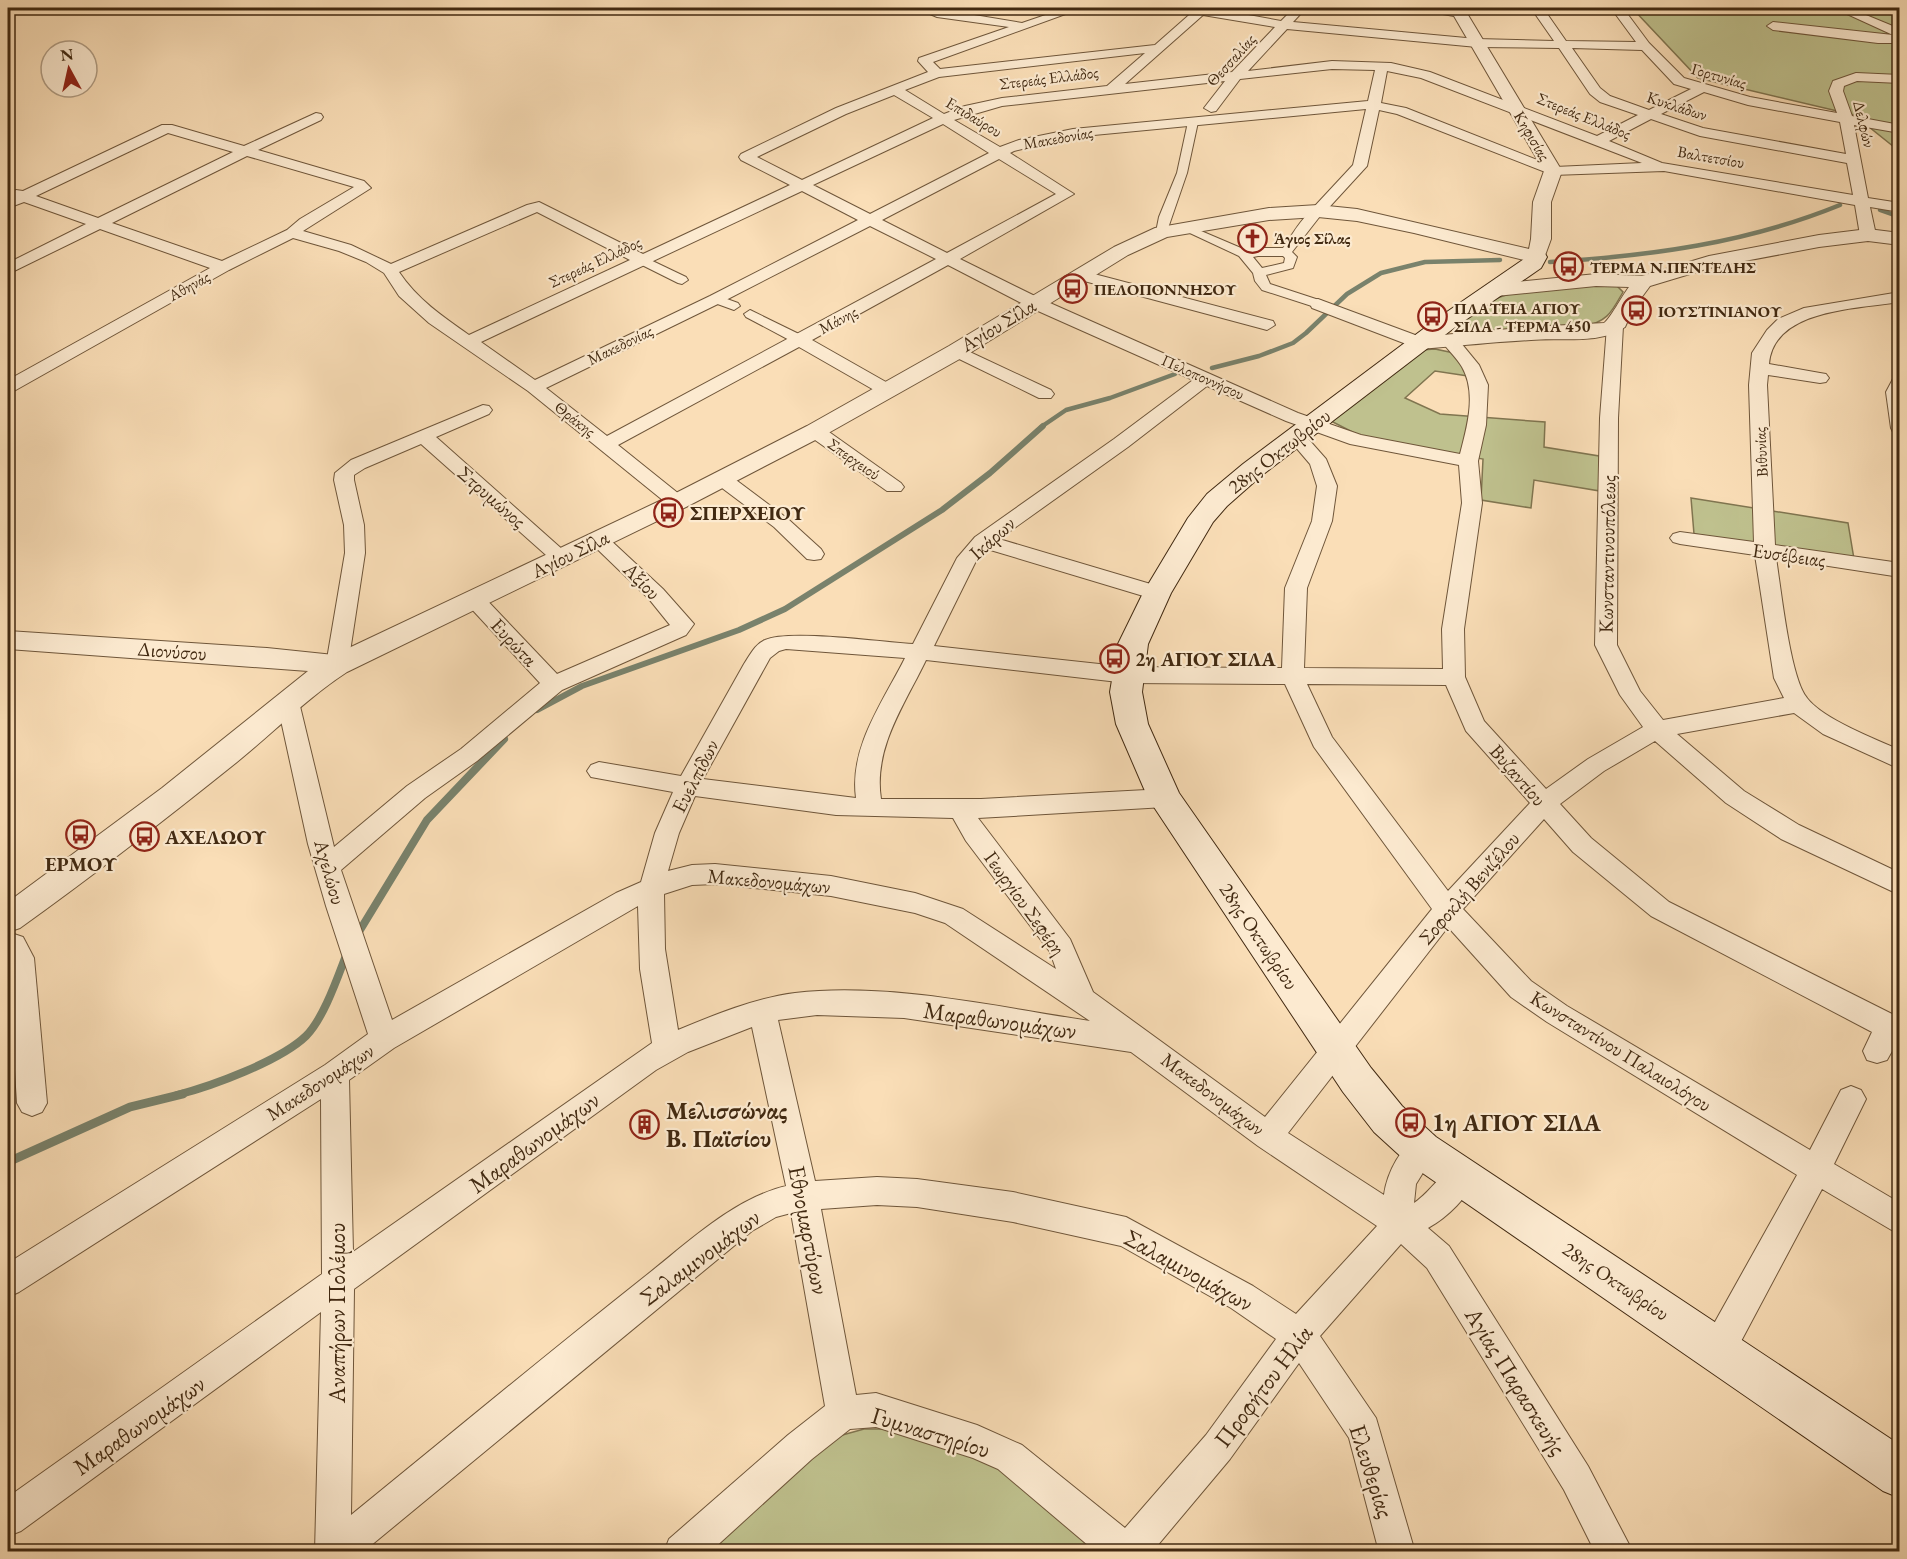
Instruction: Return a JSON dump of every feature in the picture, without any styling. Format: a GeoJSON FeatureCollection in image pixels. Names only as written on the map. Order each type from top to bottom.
{"type":"FeatureCollection","features":[{"type":"Feature","properties":{"kind":"main road"},"geometry":{"type":"LineString","coordinates":[[1496,290],[1534,260]]}},
{"type":"Feature","properties":{"kind":"main road","name":"28ης Οκτωβρίου"},"geometry":{"type":"LineString","coordinates":[[1496,290],[1446,323],[1435,342],[1305,431],[1252,470],[1217,500],[1202,518],[1157,593],[1133,644],[1126,692],[1132,724],[1165,798],[1336,1049],[1388,1119],[1422,1150],[1899,1474]]}},
{"type":"Feature","properties":{"kind":"street"},"geometry":{"type":"LineString","coordinates":[[922,8],[937,13],[1023,26]]}},
{"type":"Feature","properties":{"kind":"street"},"geometry":{"type":"LineString","coordinates":[[937,73],[924,61],[1076,8]]}},
{"type":"Feature","properties":{"kind":"street","name":"Θεσσαλίας"},"geometry":{"type":"LineString","coordinates":[[1211,108],[1234,78],[1300,8]]}},
{"type":"Feature","properties":{"kind":"street"},"geometry":{"type":"LineString","coordinates":[[1431,8],[1460,9]]}},
{"type":"Feature","properties":{"kind":"street","name":"Κυκλάδων"},"geometry":{"type":"LineString","coordinates":[[1537,8],[1595,91],[1601,96],[1648,115],[1721,137],[1854,160]]}},
{"type":"Feature","properties":{"kind":"street","name":"Γορτυνίας"},"geometry":{"type":"LineString","coordinates":[[1617,8],[1645,46],[1674,78],[1700,88],[1748,101],[1899,129]]}},
{"type":"Feature","properties":{"kind":"street"},"geometry":{"type":"LineString","coordinates":[[1840,8],[1899,34]]}},
{"type":"Feature","properties":{"kind":"street"},"geometry":{"type":"LineString","coordinates":[[1112,89],[1202,9],[1285,25],[1477,43],[1645,46]]}},
{"type":"Feature","properties":{"kind":"street","name":"Κηφισίας"},"geometry":{"type":"LineString","coordinates":[[1460,9],[1477,43],[1553,171],[1542,202],[1541,239],[1534,260]]}},
{"type":"Feature","properties":{"kind":"street"},"geometry":{"type":"LineString","coordinates":[[1773,26],[1878,39],[1899,39]]}},
{"type":"Feature","properties":{"kind":"street"},"geometry":{"type":"LineString","coordinates":[[894,89],[937,73],[1160,48]]}},
{"type":"Feature","properties":{"kind":"street","name":"Στερεάς Ελλάδος"},"geometry":{"type":"LineString","coordinates":[[470,341],[943,119],[994,103],[1234,78],[1332,65],[1382,66],[1425,75],[1516,108],[1664,167]]}},
{"type":"Feature","properties":{"kind":"street"},"geometry":{"type":"LineString","coordinates":[[1286,252],[1305,225],[1360,166],[1382,66]]}},
{"type":"Feature","properties":{"kind":"street","name":"Δελφών"},"geometry":{"type":"LineString","coordinates":[[1868,235],[1846,119],[1836,91],[1838,84],[1856,77],[1899,79]]}},
{"type":"Feature","properties":{"kind":"street"},"geometry":{"type":"LineString","coordinates":[[1598,141],[1700,88]]}},
{"type":"Feature","properties":{"kind":"street","name":"Επιδαύρου"},"geometry":{"type":"LineString","coordinates":[[894,89],[1067,194]]}},
{"type":"Feature","properties":{"kind":"street","name":"Πελοποννήσου"},"geometry":{"type":"LineString","coordinates":[[894,89],[746,157],[1035,303],[1206,378],[1305,431],[1468,461]]}},
{"type":"Feature","properties":{"kind":"street","name":"Μακεδονίας"},"geometry":{"type":"LineString","coordinates":[[534,387],[716,299],[1000,154],[1024,143],[1048,137],[1332,107],[1373,105],[1401,111],[1553,171]]}},
{"type":"Feature","properties":{"kind":"street"},"geometry":{"type":"LineString","coordinates":[[8,269],[97,223],[316,117]]}},
{"type":"Feature","properties":{"kind":"street"},"geometry":{"type":"LineString","coordinates":[[1193,122],[1182,173],[1165,217],[1172,229],[1246,255],[1265,251],[1286,252],[1291,257],[1288,265],[1275,270],[1259,272]]}},
{"type":"Feature","properties":{"kind":"street"},"geometry":{"type":"LineString","coordinates":[[8,204],[167,128],[245,151]]}},
{"type":"Feature","properties":{"kind":"street","name":"Αθηνάς"},"geometry":{"type":"LineString","coordinates":[[8,387],[223,267],[292,233],[305,222],[364,188],[359,184],[245,151]]}},
{"type":"Feature","properties":{"kind":"street","name":"Βαλτετσίου"},"geometry":{"type":"LineString","coordinates":[[1553,171],[1664,167],[1899,208]]}},
{"type":"Feature","properties":{"kind":"street"},"geometry":{"type":"LineString","coordinates":[[8,191],[223,267]]}},
{"type":"Feature","properties":{"kind":"street","name":"Μάνης"},"geometry":{"type":"LineString","coordinates":[[607,444],[1067,194]]}},
{"type":"Feature","properties":{"kind":"street"},"geometry":{"type":"LineString","coordinates":[[292,233],[345,248],[372,259],[390,270],[532,207],[540,207],[682,280]]}},
{"type":"Feature","properties":{"kind":"street","name":"Αγίου Σίλα"},"geometry":{"type":"LineString","coordinates":[[8,919],[157,810],[311,681],[337,665],[677,502],[815,431],[957,351],[1079,275],[1139,241],[1172,229],[1269,214],[1318,211],[1391,222],[1495,245],[1562,274],[1596,280]]}},
{"type":"Feature","properties":{"kind":"street"},"geometry":{"type":"LineString","coordinates":[[1496,290],[1596,280],[1643,282],[1709,262],[1819,241],[1868,235],[1899,239]]}},
{"type":"Feature","properties":{"kind":"street"},"geometry":{"type":"LineString","coordinates":[[1246,255],[1259,272],[1261,281],[1266,287],[1435,342],[1532,333],[1606,330],[1615,326]]}},
{"type":"Feature","properties":{"kind":"street","name":"Θράκης"},"geometry":{"type":"LineString","coordinates":[[390,270],[405,293],[435,319],[534,387],[677,502]]}},
{"type":"Feature","properties":{"kind":"street"},"geometry":{"type":"LineString","coordinates":[[1079,275],[1267,325]]}},
{"type":"Feature","properties":{"kind":"street","name":"Κωνσταντινουπόλεως"},"geometry":{"type":"LineString","coordinates":[[1643,282],[1623,309],[1615,326],[1609,418],[1606,645],[1631,695],[1657,729],[1735,797],[1790,832],[1899,885]]}},
{"type":"Feature","properties":{"kind":"street","name":"Βιθυνίας"},"geometry":{"type":"LineString","coordinates":[[1798,704],[1785,678],[1766,552],[1758,368],[1761,353],[1773,334],[1784,323],[1810,312],[1899,297]]}},
{"type":"Feature","properties":{"kind":"street"},"geometry":{"type":"LineString","coordinates":[[716,299],[734,306]]}},
{"type":"Feature","properties":{"kind":"street"},"geometry":{"type":"LineString","coordinates":[[750,314],[887,390]]}},
{"type":"Feature","properties":{"kind":"street","name":"Βυζαντίου"},"geometry":{"type":"LineString","coordinates":[[1435,342],[1470,365],[1479,385],[1477,425],[1468,461],[1472,503],[1453,628],[1454,677],[1474,725],[1582,845],[1660,909],[1889,1037]]}},
{"type":"Feature","properties":{"kind":"street"},"geometry":{"type":"LineString","coordinates":[[957,351],[1045,394]]}},
{"type":"Feature","properties":{"kind":"street"},"geometry":{"type":"LineString","coordinates":[[1758,368],[1820,378]]}},
{"type":"Feature","properties":{"kind":"street","name":"Ικάρων"},"geometry":{"type":"LineString","coordinates":[[870,808],[866,781],[872,746],[967,558],[982,541],[1009,520],[1116,448],[1206,378]]}},
{"type":"Feature","properties":{"kind":"street"},"geometry":{"type":"LineString","coordinates":[[1899,381],[1895,392],[1899,428]]}},
{"type":"Feature","properties":{"kind":"street"},"geometry":{"type":"LineString","coordinates":[[337,665],[355,553],[354,525],[344,480],[345,473],[358,464],[483,410]]}},
{"type":"Feature","properties":{"kind":"street","name":"Σπερχειού"},"geometry":{"type":"LineString","coordinates":[[815,431],[894,487]]}},
{"type":"Feature","properties":{"kind":"street"},"geometry":{"type":"LineString","coordinates":[[1293,677],[1296,588],[1322,521],[1327,486],[1305,431]]}},
{"type":"Feature","properties":{"kind":"street","name":"Στρυμώνος"},"geometry":{"type":"LineString","coordinates":[[423,436],[562,558]]}},
{"type":"Feature","properties":{"kind":"street"},"geometry":{"type":"LineString","coordinates":[[721,478],[781,523],[814,554]]}},
{"type":"Feature","properties":{"kind":"street","name":"Ευσέβειας"},"geometry":{"type":"LineString","coordinates":[[1680,538],[1899,570]]}},
{"type":"Feature","properties":{"kind":"street","name":"Αξίου"},"geometry":{"type":"LineString","coordinates":[[554,684],[678,630],[683,624],[656,594],[599,540]]}},
{"type":"Feature","properties":{"kind":"street"},"geometry":{"type":"LineString","coordinates":[[982,541],[1157,593]]}},
{"type":"Feature","properties":{"kind":"street","name":"Ευρώτα"},"geometry":{"type":"LineString","coordinates":[[474,599],[554,684]]}},
{"type":"Feature","properties":{"kind":"street","name":"Διονύσου"},"geometry":{"type":"LineString","coordinates":[[8,640],[267,657],[337,665]]}},
{"type":"Feature","properties":{"kind":"street","name":"Ευελπίδων"},"geometry":{"type":"LineString","coordinates":[[667,1048],[652,961],[650,922],[652,888],[662,847],[689,786],[752,669],[762,653],[772,645],[786,642],[921,652],[1127,675],[1454,677]]}},
{"type":"Feature","properties":{"kind":"street","name":"Κωνσταντίνου Παλαιολόγου"},"geometry":{"type":"LineString","coordinates":[[1293,677],[1322,741],[1447,909],[1521,989],[1557,1014],[1899,1220]]}},
{"type":"Feature","properties":{"kind":"street"},"geometry":{"type":"LineString","coordinates":[[329,866],[416,792],[469,755],[554,684]]}},
{"type":"Feature","properties":{"kind":"street","name":"Αχελώου"},"geometry":{"type":"LineString","coordinates":[[288,702],[321,844],[352,949],[384,1039]]}},
{"type":"Feature","properties":{"kind":"street"},"geometry":{"type":"LineString","coordinates":[[1798,704],[1831,728],[1899,760]]}},
{"type":"Feature","properties":{"kind":"street","name":"Σοφοκλή Βενιζέλου"},"geometry":{"type":"LineString","coordinates":[[1268,1136],[1447,909],[1543,804],[1596,765],[1657,729],[1798,704]]}},
{"type":"Feature","properties":{"kind":"street"},"geometry":{"type":"LineString","coordinates":[[599,771],[772,798],[870,808],[960,809],[1165,798]]}},
{"type":"Feature","properties":{"kind":"street","name":"Γεωργίου Σεφέρη"},"geometry":{"type":"LineString","coordinates":[[960,809],[982,844],[1061,947],[1082,1000]]}},
{"type":"Feature","properties":{"kind":"street","name":"Μακεδονομάχων"},"geometry":{"type":"LineString","coordinates":[[8,1281],[335,1074],[384,1039],[625,900],[668,881],[692,875],[715,874],[831,886],[915,903],[954,916],[1082,1000],[1268,1136],[1400,1223]]}},
{"type":"Feature","properties":{"kind":"street"},"geometry":{"type":"LineString","coordinates":[[8,943],[14,945],[21,958],[32,1103]]}},
{"type":"Feature","properties":{"kind":"street","name":"Μαραθωνομάχων"},"geometry":{"type":"LineString","coordinates":[[8,1518],[667,1048],[716,1028],[792,1005],[875,1004],[1142,1042]]}},
{"type":"Feature","properties":{"kind":"street","name":"Εθνομαρτύρων"},"geometry":{"type":"LineString","coordinates":[[763,1013],[803,1196],[843,1413]]}},
{"type":"Feature","properties":{"kind":"street","name":"Αναπήρων Πολέμου"},"geometry":{"type":"LineString","coordinates":[[334,1551],[338,1282],[335,1074]]}},
{"type":"Feature","properties":{"kind":"street"},"geometry":{"type":"LineString","coordinates":[[1718,1350],[1816,1170],[1851,1100]]}},
{"type":"Feature","properties":{"kind":"street"},"geometry":{"type":"LineString","coordinates":[[1400,1223],[1397,1196],[1402,1176],[1422,1150]]}},
{"type":"Feature","properties":{"kind":"street","name":"Προφήτου Ηλία"},"geometry":{"type":"LineString","coordinates":[[1127,1551],[1218,1447],[1299,1335],[1400,1223],[1417,1219],[1436,1207],[1462,1176]]}},
{"type":"Feature","properties":{"kind":"street","name":"Σαλαμινομάχων"},"geometry":{"type":"LineString","coordinates":[[334,1551],[741,1221],[770,1204],[803,1196],[878,1191],[917,1193],[1013,1207],[1126,1232],[1242,1298],[1299,1335]]}},
{"type":"Feature","properties":{"kind":"street","name":"Αγίας Παρασκευής"},"geometry":{"type":"LineString","coordinates":[[1400,1223],[1438,1257],[1576,1478],[1615,1551]]}},
{"type":"Feature","properties":{"kind":"street","name":"Ελευθερίας"},"geometry":{"type":"LineString","coordinates":[[1299,1335],[1364,1430],[1397,1551]]}},
{"type":"Feature","properties":{"kind":"street","name":"Γυμναστηρίου"},"geometry":{"type":"LineString","coordinates":[[682,1551],[800,1447],[843,1413],[876,1410],[952,1433],[1010,1457],[1127,1551]]}},
{"type":"Feature","properties":{"kind":"green space"},"geometry":{"type":"Polygon","coordinates":[[[1632,8],[1899,8],[1899,151],[1854,115],[1698,78],[1632,8]]]}},
{"type":"Feature","properties":{"kind":"green space"},"geometry":{"type":"Polygon","coordinates":[[[1576,285],[1617,286],[1623,292],[1608,315],[1598,322],[1583,327],[1475,336],[1460,332],[1455,326],[1491,300],[1515,292],[1576,285]]]}},
{"type":"Feature","properties":{"kind":"green space"},"geometry":{"type":"Polygon","coordinates":[[[1435,349],[1454,353],[1468,376],[1435,371],[1405,398],[1440,414],[1545,422],[1544,447],[1599,456],[1600,491],[1534,480],[1531,508],[1481,500],[1483,459],[1364,438],[1331,421],[1421,350],[1435,349]]]}},
{"type":"Feature","properties":{"kind":"green space"},"geometry":{"type":"Polygon","coordinates":[[[1691,498],[1848,523],[1854,559],[1694,534],[1691,498]]]}},
{"type":"Feature","properties":{"kind":"green space"},"geometry":{"type":"Polygon","coordinates":[[[864,1429],[933,1429],[991,1448],[1112,1552],[702,1552],[821,1441],[864,1429]]]}},
{"type":"Feature","properties":{"kind":"waterway"},"geometry":{"type":"LineString","coordinates":[[1550,262],[1624,256],[1698,246],[1770,229],[1840,205]]}},
{"type":"Feature","properties":{"kind":"waterway"},"geometry":{"type":"LineString","coordinates":[[1880,210],[1900,217]]}},
{"type":"Feature","properties":{"kind":"waterway"},"geometry":{"type":"LineString","coordinates":[[1212,368],[1259,356],[1293,343],[1347,294],[1381,273],[1425,262],[1500,260]]}},
{"type":"Feature","properties":{"kind":"waterway"},"geometry":{"type":"LineString","coordinates":[[1041,427],[1066,410],[1110,398],[1175,374]]}},
{"type":"Feature","properties":{"kind":"waterway"},"geometry":{"type":"LineString","coordinates":[[537,710],[582,686],[739,630],[785,609],[942,510],[990,473],[1043,426]]}},
{"type":"Feature","properties":{"kind":"waterway"},"geometry":{"type":"LineString","coordinates":[[357,935],[427,820],[504,739]]}},
{"type":"Feature","properties":{"kind":"waterway"},"geometry":{"type":"LineString","coordinates":[[177,1095],[208,1086],[263,1063],[306,1036],[325,1008],[347,953]]}},
{"type":"Feature","properties":{"kind":"waterway"},"geometry":{"type":"LineString","coordinates":[[8,1162],[130,1107],[183,1094]]}},
{"type":"Feature","properties":{"kind":"place","name":"Άγιος Σίλας"},"geometry":{"type":"Point","coordinates":[1253,238]}},
{"type":"Feature","properties":{"kind":"place","name":"ΤΕΡΜΑ Ν.ΠΕΝΤΕΛΗΣ"},"geometry":{"type":"Point","coordinates":[1569,267]}},
{"type":"Feature","properties":{"kind":"place","name":"ΠΕΛΟΠΟΝΝΗΣΟΥ"},"geometry":{"type":"Point","coordinates":[1073,289]}},
{"type":"Feature","properties":{"kind":"place","name":"ΙΟΥΣΤΙΝΙΑΝΟΥ"},"geometry":{"type":"Point","coordinates":[1637,311]}},
{"type":"Feature","properties":{"kind":"place","name":"ΠΛΑΤΕΙΑ ΑΓΙΟΥ ΣΙΛΑ - ΤΕΡΜΑ 450"},"geometry":{"type":"Point","coordinates":[1433,317]}},
{"type":"Feature","properties":{"kind":"place","name":"ΣΠΕΡΧΕΙΟΥ"},"geometry":{"type":"Point","coordinates":[669,513]}},
{"type":"Feature","properties":{"kind":"place","name":"2η ΑΓΙΟΥ ΣΙΛΑ"},"geometry":{"type":"Point","coordinates":[1114,659]}},
{"type":"Feature","properties":{"kind":"place","name":"ΕΡΜΟΥ"},"geometry":{"type":"Point","coordinates":[81,834]}},
{"type":"Feature","properties":{"kind":"place","name":"ΑΧΕΛΩΟΥ"},"geometry":{"type":"Point","coordinates":[144,837]}},
{"type":"Feature","properties":{"kind":"place","name":"1η ΑΓΙΟΥ ΣΙΛΑ"},"geometry":{"type":"Point","coordinates":[1411,1122]}},
{"type":"Feature","properties":{"kind":"place","name":"Μελισσώνας B. Παϊσίου"},"geometry":{"type":"Point","coordinates":[645,1124]}}]}
